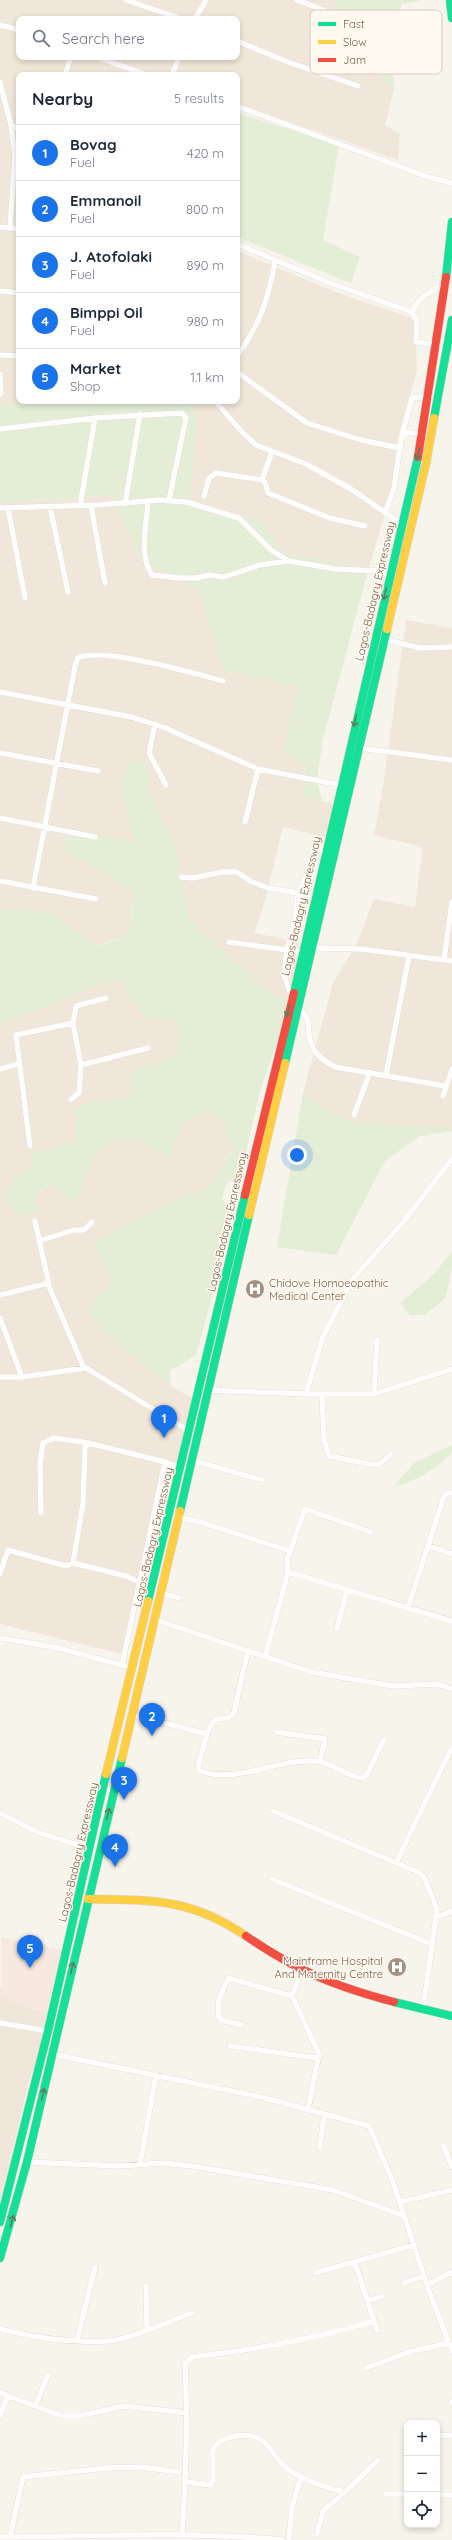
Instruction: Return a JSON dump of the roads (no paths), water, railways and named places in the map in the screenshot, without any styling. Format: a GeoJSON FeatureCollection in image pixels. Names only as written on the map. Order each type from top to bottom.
{"type":"FeatureCollection","features":[{"type":"Feature","properties":{"kind":"main road"},"geometry":{"type":"LineString","coordinates":[[450,0],[452,18]]}},
{"type":"Feature","properties":{"kind":"main road","name":"Lagos-Badagry Expressway"},"geometry":{"type":"LineString","coordinates":[[0,2222],[2,2205],[15,2168],[36,2073],[48,2031],[114,1740],[294,992],[302,952],[423,435],[439,345],[452,222]]}},
{"type":"Feature","properties":{"kind":"main road","name":"Lagos-Badagry Expressway"},"geometry":{"type":"LineString","coordinates":[[0,2258],[27,2162],[177,1517],[313,948],[426,463],[452,321]]}},
{"type":"Feature","properties":{"kind":"main road"},"geometry":{"type":"LineString","coordinates":[[114,1740],[124,1743]]}},
{"type":"Feature","properties":{"kind":"main road"},"geometry":{"type":"LineString","coordinates":[[88,1899],[171,1903],[193,1907],[226,1923],[301,1971],[423,2010],[452,2016]]}},
{"type":"Feature","properties":{"kind":"main road"},"geometry":{"type":"LineString","coordinates":[[36,2073],[48,2074]]}},
{"type":"Feature","properties":{"kind":"street"},"geometry":{"type":"LineString","coordinates":[[126,0],[173,16]]}},
{"type":"Feature","properties":{"kind":"street"},"geometry":{"type":"LineString","coordinates":[[197,16],[206,0]]}},
{"type":"Feature","properties":{"kind":"street"},"geometry":{"type":"LineString","coordinates":[[297,0],[323,10]]}},
{"type":"Feature","properties":{"kind":"street"},"geometry":{"type":"LineString","coordinates":[[0,25],[16,29]]}},
{"type":"Feature","properties":{"kind":"street"},"geometry":{"type":"LineString","coordinates":[[240,42],[310,70]]}},
{"type":"Feature","properties":{"kind":"street"},"geometry":{"type":"LineString","coordinates":[[66,72],[69,60]]}},
{"type":"Feature","properties":{"kind":"street"},"geometry":{"type":"LineString","coordinates":[[105,60],[139,72]]}},
{"type":"Feature","properties":{"kind":"street"},"geometry":{"type":"LineString","coordinates":[[173,72],[177,60]]}},
{"type":"Feature","properties":{"kind":"street"},"geometry":{"type":"LineString","coordinates":[[323,74],[358,86]]}},
{"type":"Feature","properties":{"kind":"street"},"geometry":{"type":"LineString","coordinates":[[0,82],[11,125],[15,156],[10,228]]}},
{"type":"Feature","properties":{"kind":"street"},"geometry":{"type":"LineString","coordinates":[[240,107],[428,177],[452,183]]}},
{"type":"Feature","properties":{"kind":"street"},"geometry":{"type":"LineString","coordinates":[[11,125],[16,128]]}},
{"type":"Feature","properties":{"kind":"street"},"geometry":{"type":"LineString","coordinates":[[0,227],[16,229]]}},
{"type":"Feature","properties":{"kind":"street"},"geometry":{"type":"LineString","coordinates":[[240,245],[275,262],[412,312],[417,322],[416,342],[439,345]]}},
{"type":"Feature","properties":{"kind":"street"},"geometry":{"type":"LineString","coordinates":[[240,352],[258,325],[271,286],[275,262]]}},
{"type":"Feature","properties":{"kind":"street"},"geometry":{"type":"LineString","coordinates":[[412,312],[416,303],[424,295],[446,285]]}},
{"type":"Feature","properties":{"kind":"street"},"geometry":{"type":"LineString","coordinates":[[0,291],[16,292]]}},
{"type":"Feature","properties":{"kind":"street"},"geometry":{"type":"LineString","coordinates":[[0,355],[16,356]]}},
{"type":"Feature","properties":{"kind":"street"},"geometry":{"type":"LineString","coordinates":[[0,374],[1,394]]}},
{"type":"Feature","properties":{"kind":"street"},"geometry":{"type":"LineString","coordinates":[[240,374],[307,423],[361,440],[400,448]]}},
{"type":"Feature","properties":{"kind":"street"},"geometry":{"type":"LineString","coordinates":[[385,513],[394,488],[401,439],[412,398],[430,396]]}},
{"type":"Feature","properties":{"kind":"street"},"geometry":{"type":"LineString","coordinates":[[220,404],[243,433],[256,445],[306,464],[351,490],[402,524]]}},
{"type":"Feature","properties":{"kind":"street"},"geometry":{"type":"LineString","coordinates":[[0,429],[140,414],[182,413],[186,415],[169,500]]}},
{"type":"Feature","properties":{"kind":"street"},"geometry":{"type":"LineString","coordinates":[[125,504],[140,414]]}},
{"type":"Feature","properties":{"kind":"street"},"geometry":{"type":"LineString","coordinates":[[80,506],[95,418]]}},
{"type":"Feature","properties":{"kind":"street"},"geometry":{"type":"LineString","coordinates":[[401,439],[408,432],[423,435]]}},
{"type":"Feature","properties":{"kind":"street"},"geometry":{"type":"LineString","coordinates":[[262,480],[272,452]]}},
{"type":"Feature","properties":{"kind":"street"},"geometry":{"type":"LineString","coordinates":[[204,496],[209,478],[216,473],[262,480],[265,482],[268,493],[330,518],[365,526]]}},
{"type":"Feature","properties":{"kind":"street"},"geometry":{"type":"LineString","coordinates":[[0,508],[91,506],[169,500],[186,502],[239,518],[271,550],[289,561]]}},
{"type":"Feature","properties":{"kind":"street"},"geometry":{"type":"LineString","coordinates":[[148,501],[145,549],[146,566],[152,574],[179,578],[197,578],[209,575],[224,577],[260,565],[289,561],[335,568],[380,571],[390,576]]}},
{"type":"Feature","properties":{"kind":"street"},"geometry":{"type":"LineString","coordinates":[[91,506],[105,584]]}},
{"type":"Feature","properties":{"kind":"street"},"geometry":{"type":"LineString","coordinates":[[50,507],[68,592]]}},
{"type":"Feature","properties":{"kind":"street"},"geometry":{"type":"LineString","coordinates":[[8,508],[25,598]]}},
{"type":"Feature","properties":{"kind":"street"},"geometry":{"type":"LineString","coordinates":[[375,638],[420,648],[452,646]]}},
{"type":"Feature","properties":{"kind":"street"},"geometry":{"type":"LineString","coordinates":[[33,888],[75,666],[78,658],[84,654],[120,657],[223,681]]}},
{"type":"Feature","properties":{"kind":"street"},"geometry":{"type":"LineString","coordinates":[[0,692],[68,704],[155,724],[258,769],[341,785]]}},
{"type":"Feature","properties":{"kind":"street"},"geometry":{"type":"LineString","coordinates":[[155,724],[149,753],[166,785]]}},
{"type":"Feature","properties":{"kind":"street"},"geometry":{"type":"LineString","coordinates":[[359,748],[452,760]]}},
{"type":"Feature","properties":{"kind":"street"},"geometry":{"type":"LineString","coordinates":[[0,754],[98,771]]}},
{"type":"Feature","properties":{"kind":"street"},"geometry":{"type":"LineString","coordinates":[[245,822],[258,769]]}},
{"type":"Feature","properties":{"kind":"street"},"geometry":{"type":"LineString","coordinates":[[0,818],[95,837]]}},
{"type":"Feature","properties":{"kind":"street"},"geometry":{"type":"LineString","coordinates":[[294,992],[289,990],[284,974],[286,949],[295,921],[298,893],[315,856],[319,850],[326,849]]}},
{"type":"Feature","properties":{"kind":"street"},"geometry":{"type":"LineString","coordinates":[[181,877],[193,878],[222,872],[237,872],[250,881],[268,888],[298,893],[315,898]]}},
{"type":"Feature","properties":{"kind":"street"},"geometry":{"type":"LineString","coordinates":[[0,881],[96,899]]}},
{"type":"Feature","properties":{"kind":"street"},"geometry":{"type":"LineString","coordinates":[[444,960],[452,902]]}},
{"type":"Feature","properties":{"kind":"street"},"geometry":{"type":"LineString","coordinates":[[229,942],[302,952]]}},
{"type":"Feature","properties":{"kind":"street"},"geometry":{"type":"LineString","coordinates":[[313,948],[361,949],[452,961]]}},
{"type":"Feature","properties":{"kind":"street"},"geometry":{"type":"LineString","coordinates":[[386,1075],[409,956]]}},
{"type":"Feature","properties":{"kind":"street"},"geometry":{"type":"LineString","coordinates":[[71,1099],[79,1093],[81,1065],[73,1023],[76,1006],[106,998]]}},
{"type":"Feature","properties":{"kind":"street"},"geometry":{"type":"LineString","coordinates":[[298,1008],[308,1018],[308,1041],[315,1054],[335,1067],[445,1086]]}},
{"type":"Feature","properties":{"kind":"street"},"geometry":{"type":"LineString","coordinates":[[30,1146],[15,1039],[18,1034],[73,1023]]}},
{"type":"Feature","properties":{"kind":"street"},"geometry":{"type":"LineString","coordinates":[[81,1065],[148,1048]]}},
{"type":"Feature","properties":{"kind":"street"},"geometry":{"type":"LineString","coordinates":[[0,1069],[18,1064]]}},
{"type":"Feature","properties":{"kind":"street"},"geometry":{"type":"LineString","coordinates":[[443,1096],[445,1086],[452,1070]]}},
{"type":"Feature","properties":{"kind":"street"},"geometry":{"type":"LineString","coordinates":[[354,1115],[370,1072]]}},
{"type":"Feature","properties":{"kind":"street"},"geometry":{"type":"LineString","coordinates":[[306,1394],[322,1339],[352,1280],[403,1222],[452,1159]]}},
{"type":"Feature","properties":{"kind":"street"},"geometry":{"type":"LineString","coordinates":[[35,1221],[49,1283],[84,1368]]}},
{"type":"Feature","properties":{"kind":"street"},"geometry":{"type":"LineString","coordinates":[[39,1241],[74,1230],[84,1230],[92,1222]]}},
{"type":"Feature","properties":{"kind":"street"},"geometry":{"type":"LineString","coordinates":[[0,1295],[49,1283]]}},
{"type":"Feature","properties":{"kind":"street"},"geometry":{"type":"LineString","coordinates":[[0,1318],[22,1377]]}},
{"type":"Feature","properties":{"kind":"street"},"geometry":{"type":"LineString","coordinates":[[374,1394],[377,1339]]}},
{"type":"Feature","properties":{"kind":"street"},"geometry":{"type":"LineString","coordinates":[[0,1377],[22,1377],[84,1368],[89,1369],[189,1431]]}},
{"type":"Feature","properties":{"kind":"street"},"geometry":{"type":"LineString","coordinates":[[208,1390],[322,1395],[374,1394],[452,1369]]}},
{"type":"Feature","properties":{"kind":"street"},"geometry":{"type":"LineString","coordinates":[[322,1395],[324,1439],[329,1456],[374,1466],[380,1464],[391,1454]]}},
{"type":"Feature","properties":{"kind":"street"},"geometry":{"type":"LineString","coordinates":[[41,1513],[40,1463],[43,1443],[54,1438],[89,1443],[165,1462],[180,1468]]}},
{"type":"Feature","properties":{"kind":"street"},"geometry":{"type":"LineString","coordinates":[[73,1564],[83,1504],[85,1446],[89,1443]]}},
{"type":"Feature","properties":{"kind":"street"},"geometry":{"type":"LineString","coordinates":[[191,1460],[262,1480]]}},
{"type":"Feature","properties":{"kind":"street"},"geometry":{"type":"LineString","coordinates":[[122,1665],[165,1462]]}},
{"type":"Feature","properties":{"kind":"street"},"geometry":{"type":"LineString","coordinates":[[408,1608],[444,1496],[447,1493],[452,1493]]}},
{"type":"Feature","properties":{"kind":"street"},"geometry":{"type":"LineString","coordinates":[[265,1657],[288,1572],[286,1565],[307,1508],[371,1532]]}},
{"type":"Feature","properties":{"kind":"street"},"geometry":{"type":"LineString","coordinates":[[177,1517],[200,1522],[290,1552]]}},
{"type":"Feature","properties":{"kind":"street"},"geometry":{"type":"LineString","coordinates":[[429,1546],[452,1554]]}},
{"type":"Feature","properties":{"kind":"street"},"geometry":{"type":"LineString","coordinates":[[0,1574],[3,1558],[8,1550],[66,1566],[73,1564],[126,1576],[139,1582]]}},
{"type":"Feature","properties":{"kind":"street"},"geometry":{"type":"LineString","coordinates":[[288,1572],[452,1621]]}},
{"type":"Feature","properties":{"kind":"street"},"geometry":{"type":"LineString","coordinates":[[337,1629],[347,1589]]}},
{"type":"Feature","properties":{"kind":"street"},"geometry":{"type":"LineString","coordinates":[[137,1590],[150,1595]]}},
{"type":"Feature","properties":{"kind":"street"},"geometry":{"type":"LineString","coordinates":[[160,1593],[179,1598]]}},
{"type":"Feature","properties":{"kind":"street"},"geometry":{"type":"LineString","coordinates":[[153,1619],[311,1672],[393,1686],[436,1684],[452,1689]]}},
{"type":"Feature","properties":{"kind":"street"},"geometry":{"type":"LineString","coordinates":[[0,1638],[58,1648],[122,1665],[132,1670]]}},
{"type":"Feature","properties":{"kind":"street"},"geometry":{"type":"LineString","coordinates":[[248,1650],[234,1712],[228,1718],[215,1718],[212,1720],[198,1766],[203,1772],[234,1775],[306,1761],[320,1762],[362,1778],[367,1774],[384,1739]]}},
{"type":"Feature","properties":{"kind":"street"},"geometry":{"type":"LineString","coordinates":[[132,1715],[207,1734]]}},
{"type":"Feature","properties":{"kind":"street"},"geometry":{"type":"LineString","coordinates":[[276,1732],[325,1739],[320,1762]]}},
{"type":"Feature","properties":{"kind":"street"},"geometry":{"type":"LineString","coordinates":[[396,1863],[452,1747]]}},
{"type":"Feature","properties":{"kind":"street"},"geometry":{"type":"LineString","coordinates":[[273,1811],[418,1872],[424,1877],[436,1904],[437,1917],[431,1944],[423,2010]]}},
{"type":"Feature","properties":{"kind":"street"},"geometry":{"type":"LineString","coordinates":[[0,1813],[37,1832],[90,1849]]}},
{"type":"Feature","properties":{"kind":"street"},"geometry":{"type":"LineString","coordinates":[[272,1879],[431,1944]]}},
{"type":"Feature","properties":{"kind":"street"},"geometry":{"type":"LineString","coordinates":[[437,1917],[452,1911]]}},
{"type":"Feature","properties":{"kind":"street"},"geometry":{"type":"LineString","coordinates":[[301,1971],[292,1996],[319,2054],[308,2109]]}},
{"type":"Feature","properties":{"kind":"street"},"geometry":{"type":"LineString","coordinates":[[242,2024],[221,2020],[218,2016],[219,1999],[228,1978],[292,1996]]}},
{"type":"Feature","properties":{"kind":"street"},"geometry":{"type":"LineString","coordinates":[[0,2023],[48,2031]]}},
{"type":"Feature","properties":{"kind":"street"},"geometry":{"type":"LineString","coordinates":[[230,2046],[317,2058]]}},
{"type":"Feature","properties":{"kind":"street"},"geometry":{"type":"LineString","coordinates":[[52,2054],[156,2075],[308,2109],[371,2128],[400,2202],[427,2285],[452,2351]]}},
{"type":"Feature","properties":{"kind":"street"},"geometry":{"type":"LineString","coordinates":[[140,2164],[156,2075]]}},
{"type":"Feature","properties":{"kind":"street"},"geometry":{"type":"LineString","coordinates":[[320,2148],[324,2114]]}},
{"type":"Feature","properties":{"kind":"street"},"geometry":{"type":"LineString","coordinates":[[443,2145],[452,2167]]}},
{"type":"Feature","properties":{"kind":"street"},"geometry":{"type":"LineString","coordinates":[[27,2162],[120,2166],[163,2163],[192,2166],[334,2190],[404,2216]]}},
{"type":"Feature","properties":{"kind":"street"},"geometry":{"type":"LineString","coordinates":[[400,2202],[452,2190]]}},
{"type":"Feature","properties":{"kind":"street"},"geometry":{"type":"LineString","coordinates":[[315,2273],[355,2263],[414,2245]]}},
{"type":"Feature","properties":{"kind":"street"},"geometry":{"type":"LineString","coordinates":[[355,2263],[377,2330]]}},
{"type":"Feature","properties":{"kind":"street"},"geometry":{"type":"LineString","coordinates":[[77,2340],[95,2267]]}},
{"type":"Feature","properties":{"kind":"street"},"geometry":{"type":"LineString","coordinates":[[427,2285],[452,2272]]}},
{"type":"Feature","properties":{"kind":"street"},"geometry":{"type":"LineString","coordinates":[[404,2283],[424,2276]]}},
{"type":"Feature","properties":{"kind":"street"},"geometry":{"type":"LineString","coordinates":[[146,2286],[147,2329]]}},
{"type":"Feature","properties":{"kind":"street"},"geometry":{"type":"LineString","coordinates":[[367,2301],[383,2296]]}},
{"type":"Feature","properties":{"kind":"street"},"geometry":{"type":"LineString","coordinates":[[0,2329],[56,2339],[109,2341],[192,2313]]}},
{"type":"Feature","properties":{"kind":"street"},"geometry":{"type":"LineString","coordinates":[[182,2535],[186,2482],[188,2413],[185,2364],[192,2357],[269,2346],[334,2333],[374,2321]]}},
{"type":"Feature","properties":{"kind":"street"},"geometry":{"type":"LineString","coordinates":[[366,2368],[408,2352],[449,2343]]}},
{"type":"Feature","properties":{"kind":"street"},"geometry":{"type":"LineString","coordinates":[[35,2406],[48,2375]]}},
{"type":"Feature","properties":{"kind":"street"},"geometry":{"type":"LineString","coordinates":[[0,2392],[62,2416],[80,2416],[123,2406],[188,2413]]}},
{"type":"Feature","properties":{"kind":"street"},"geometry":{"type":"LineString","coordinates":[[0,2416],[8,2396]]}},
{"type":"Feature","properties":{"kind":"street"},"geometry":{"type":"LineString","coordinates":[[440,2436],[452,2435]]}},
{"type":"Feature","properties":{"kind":"street"},"geometry":{"type":"LineString","coordinates":[[186,2482],[210,2485],[213,2481],[213,2450],[215,2445],[224,2438],[254,2437],[261,2439],[281,2464],[325,2488],[344,2492]]}},
{"type":"Feature","properties":{"kind":"street"},"geometry":{"type":"LineString","coordinates":[[317,2534],[323,2511],[378,2460]]}},
{"type":"Feature","properties":{"kind":"street"},"geometry":{"type":"LineString","coordinates":[[10,2537],[23,2477],[106,2468],[141,2467],[179,2472]]}},
{"type":"Feature","properties":{"kind":"street"},"geometry":{"type":"LineString","coordinates":[[289,2540],[292,2508],[301,2476]]}},
{"type":"Feature","properties":{"kind":"street"},"geometry":{"type":"LineString","coordinates":[[385,2494],[404,2494]]}},
{"type":"Feature","properties":{"kind":"street"},"geometry":{"type":"LineString","coordinates":[[440,2495],[452,2495]]}},
{"type":"Feature","properties":{"kind":"street"},"geometry":{"type":"LineString","coordinates":[[0,2537],[119,2538],[182,2535],[283,2540]]}},
{"type":"Feature","properties":{"kind":"place","name":"Chidove Homoeopathic Medical Center"},"geometry":{"type":"Point","coordinates":[255,1289]}},
{"type":"Feature","properties":{"kind":"place","name":"Bovag"},"geometry":{"type":"Point","coordinates":[164,1438]}},
{"type":"Feature","properties":{"kind":"place","name":"Emmanoil"},"geometry":{"type":"Point","coordinates":[152,1736]}},
{"type":"Feature","properties":{"kind":"place","name":"J. Atofolaki"},"geometry":{"type":"Point","coordinates":[124,1800]}},
{"type":"Feature","properties":{"kind":"place","name":"Bimppi Oil"},"geometry":{"type":"Point","coordinates":[115,1867]}},
{"type":"Feature","properties":{"kind":"place","name":"Mainframe Hospital And Maternity Centre"},"geometry":{"type":"Point","coordinates":[397,1967]}},
{"type":"Feature","properties":{"kind":"place","name":"Market"},"geometry":{"type":"Point","coordinates":[30,1968]}}]}
